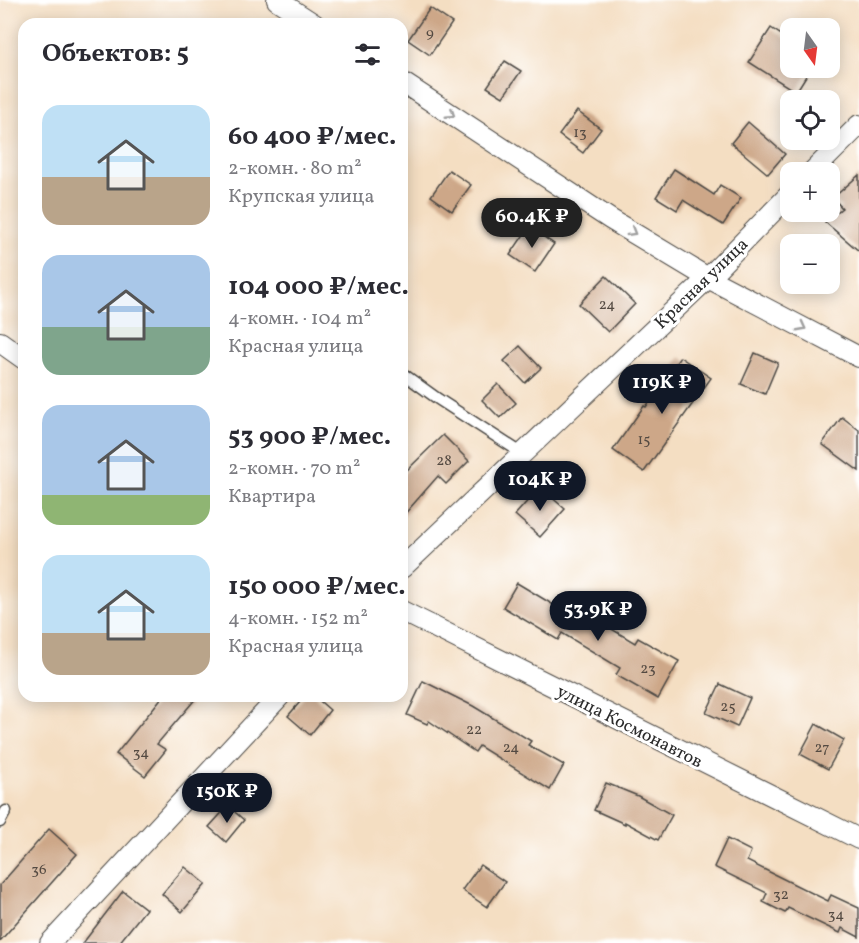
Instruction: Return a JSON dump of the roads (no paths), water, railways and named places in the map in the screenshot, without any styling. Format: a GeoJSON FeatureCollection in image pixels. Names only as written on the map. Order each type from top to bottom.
{"type":"FeatureCollection","features":[{"type":"Feature","properties":{"kind":"street"},"geometry":{"type":"LineString","coordinates":[[277,0],[305,18]]}},
{"type":"Feature","properties":{"kind":"street"},"geometry":{"type":"LineString","coordinates":[[408,86],[610,219],[708,278],[859,357]]}},
{"type":"Feature","properties":{"kind":"street"},"geometry":{"type":"LineString","coordinates":[[822,162],[859,125]]}},
{"type":"Feature","properties":{"kind":"street","name":"Красная улица"},"geometry":{"type":"LineString","coordinates":[[408,562],[708,278],[780,204]]}},
{"type":"Feature","properties":{"kind":"street"},"geometry":{"type":"LineString","coordinates":[[0,342],[18,355]]}},
{"type":"Feature","properties":{"kind":"street","name":"улица Космонавтов"},"geometry":{"type":"LineString","coordinates":[[408,614],[859,839]]}},
{"type":"Feature","properties":{"kind":"street"},"geometry":{"type":"LineString","coordinates":[[50,943],[274,702]]}},
{"type":"Feature","properties":{"kind":"lane"},"geometry":{"type":"LineString","coordinates":[[408,377],[523,454]]}},
{"type":"Feature","properties":{"kind":"lane"},"geometry":{"type":"LineString","coordinates":[[0,822],[6,811]]}}]}
